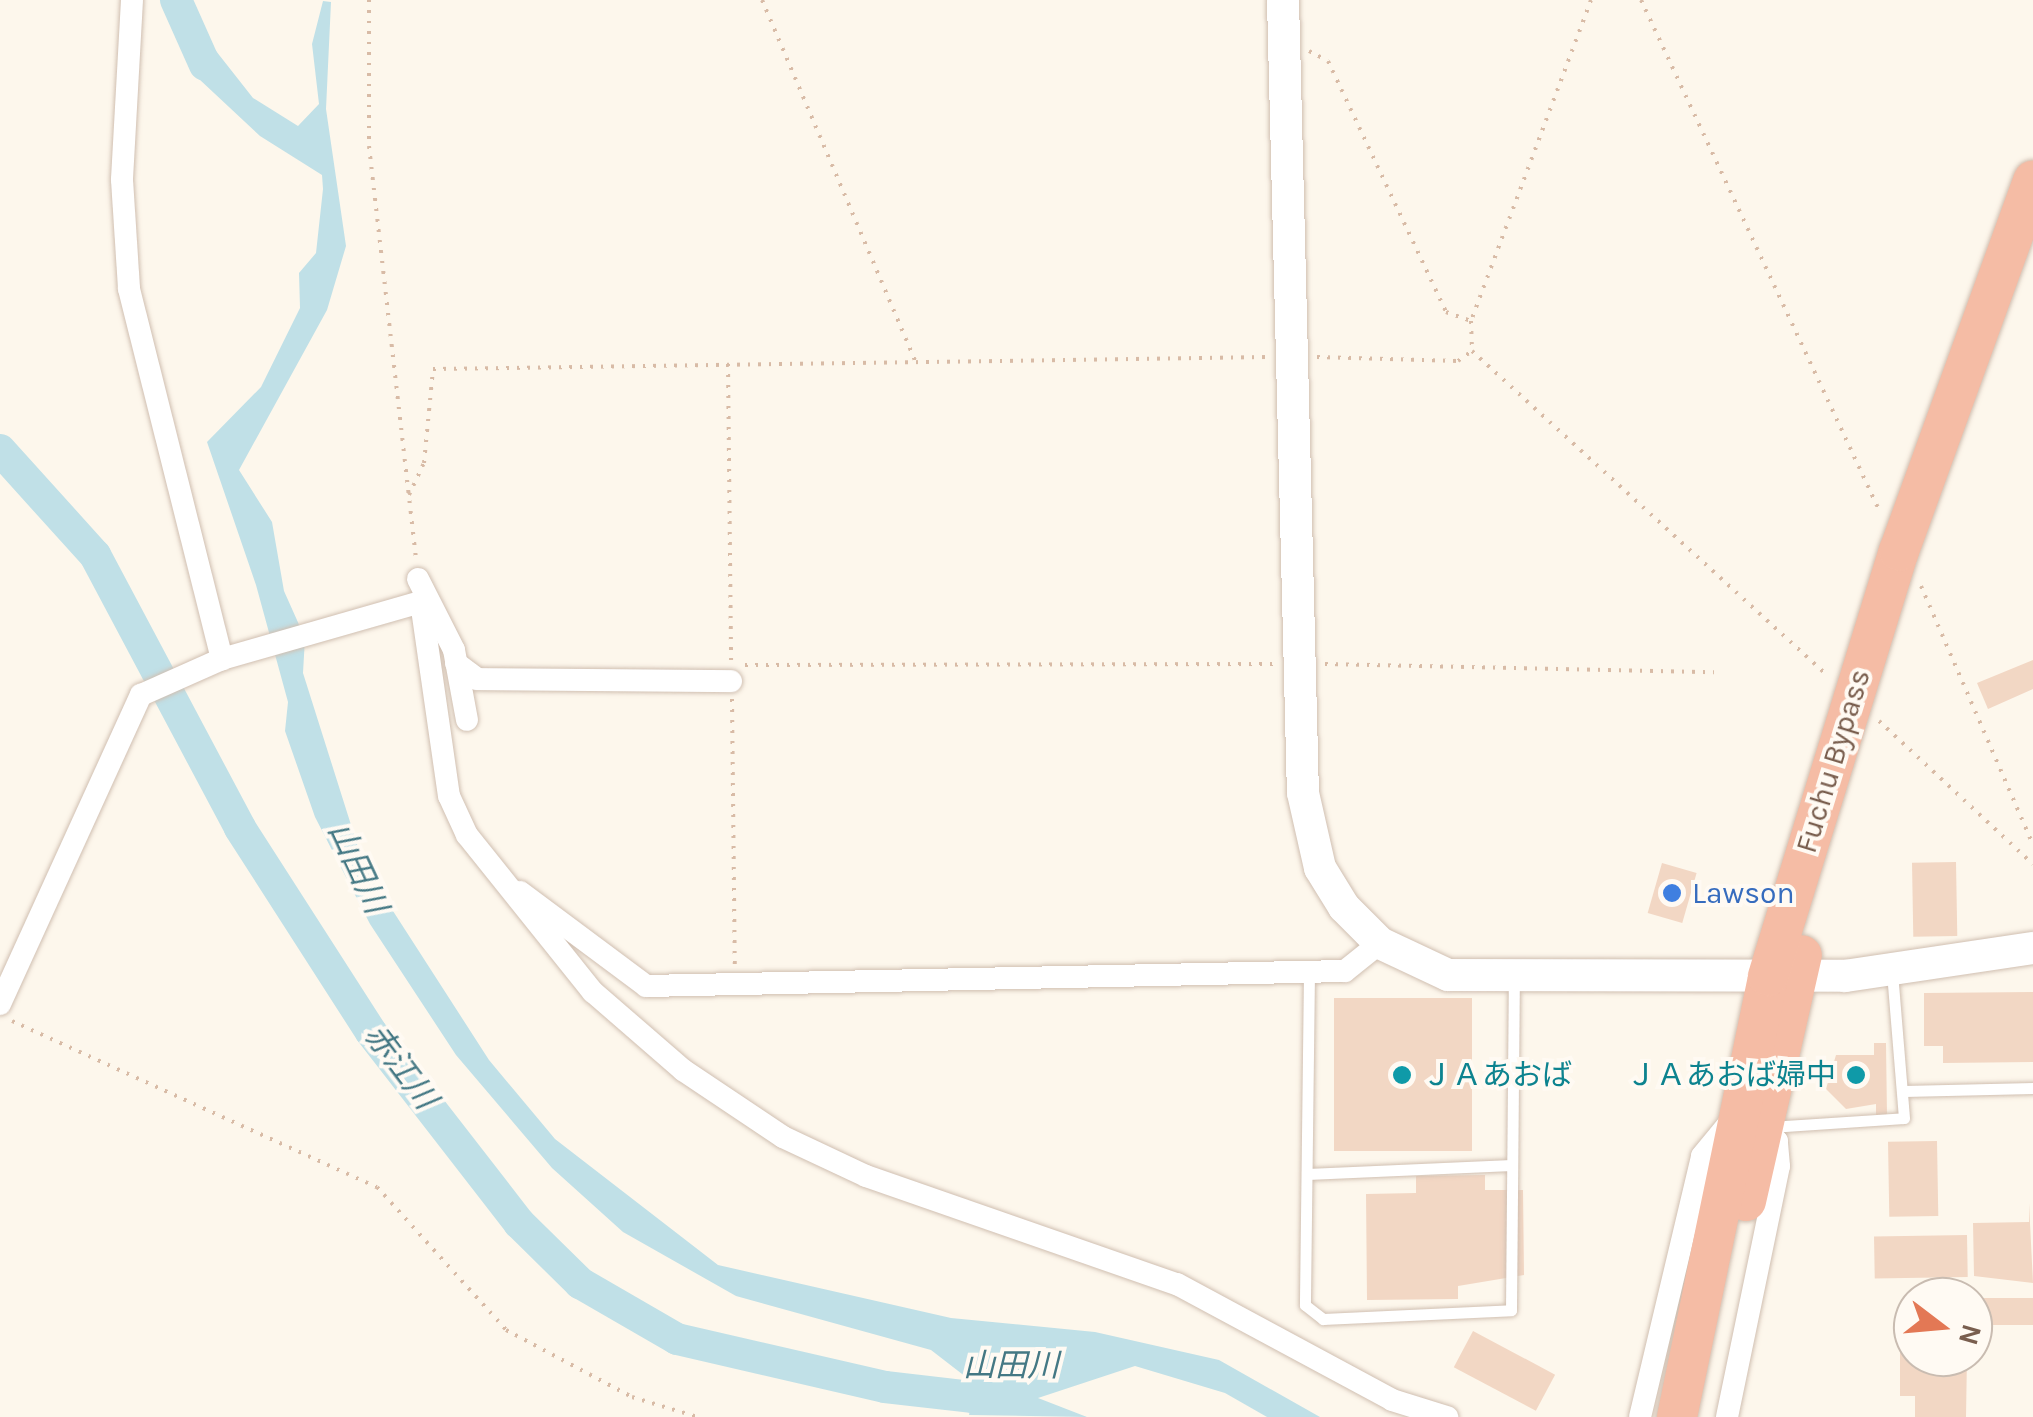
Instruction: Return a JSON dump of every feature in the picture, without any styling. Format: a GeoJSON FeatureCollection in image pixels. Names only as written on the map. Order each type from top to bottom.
{"type":"FeatureCollection","features":[{"type":"Feature","properties":{"kind":"highway","name":"Fuchu Bypass"},"geometry":{"type":"LineString","coordinates":[[1678,1417],[1783,976],[1861,704],[2033,180]]}},
{"type":"Feature","properties":{"kind":"highway","name":"Fuchu Bypass"},"geometry":{"type":"LineString","coordinates":[[1907,562],[2033,243]]}},
{"type":"Feature","properties":{"kind":"highway","name":"Fuchu Bypass"},"geometry":{"type":"LineString","coordinates":[[1698,1417],[1749,1121]]}},
{"type":"Feature","properties":{"kind":"street"},"geometry":{"type":"LineString","coordinates":[[132,0],[122,180],[130,290],[222,659]]}},
{"type":"Feature","properties":{"kind":"street"},"geometry":{"type":"LineString","coordinates":[[1283,0],[1291,42],[1299,357],[1303,793],[1320,868],[1380,944],[1448,975],[1514,977],[1892,973],[2033,948]]}},
{"type":"Feature","properties":{"kind":"street"},"geometry":{"type":"LineString","coordinates":[[418,579],[456,663],[466,720]]}},
{"type":"Feature","properties":{"kind":"street"},"geometry":{"type":"LineString","coordinates":[[0,1004],[141,694],[222,659],[421,602],[449,796],[486,865],[593,992],[683,1070],[783,1137],[1176,1284],[1392,1400],[1447,1417]]}},
{"type":"Feature","properties":{"kind":"street"},"geometry":{"type":"LineString","coordinates":[[456,663],[477,679],[731,673]]}},
{"type":"Feature","properties":{"kind":"street"},"geometry":{"type":"LineString","coordinates":[[486,865],[646,986],[1345,972],[1380,944]]}},
{"type":"Feature","properties":{"kind":"street"},"geometry":{"type":"LineString","coordinates":[[1640,1417],[1702,1156],[1749,1121],[1777,1141],[1779,1166],[1727,1417]]}},
{"type":"Feature","properties":{"kind":"lane"},"geometry":{"type":"LineString","coordinates":[[1309,972],[1305,1304],[1323,1319],[1511,1310],[1514,977]]}},
{"type":"Feature","properties":{"kind":"lane"},"geometry":{"type":"LineString","coordinates":[[1749,1121],[1904,1118],[1892,973]]}},
{"type":"Feature","properties":{"kind":"lane"},"geometry":{"type":"LineString","coordinates":[[1904,1091],[2033,1088]]}},
{"type":"Feature","properties":{"kind":"lane"},"geometry":{"type":"LineString","coordinates":[[1307,1174],[1512,1165]]}},
{"type":"Feature","properties":{"kind":"path"},"geometry":{"type":"LineString","coordinates":[[369,0],[369,146],[418,579]]}},
{"type":"Feature","properties":{"kind":"path"},"geometry":{"type":"LineString","coordinates":[[762,0],[916,362]]}},
{"type":"Feature","properties":{"kind":"path"},"geometry":{"type":"LineString","coordinates":[[1591,0],[1471,321],[1472,351],[2033,864]]}},
{"type":"Feature","properties":{"kind":"path"},"geometry":{"type":"LineString","coordinates":[[1641,0],[1907,562],[2033,845]]}},
{"type":"Feature","properties":{"kind":"path"},"geometry":{"type":"LineString","coordinates":[[1291,42],[1328,61],[1446,312],[1471,321]]}},
{"type":"Feature","properties":{"kind":"path"},"geometry":{"type":"LineString","coordinates":[[409,495],[424,462],[433,369],[1299,357],[1458,361],[1472,351]]}},
{"type":"Feature","properties":{"kind":"path"},"geometry":{"type":"LineString","coordinates":[[731,673],[1303,664],[1714,672]]}},
{"type":"Feature","properties":{"kind":"path"},"geometry":{"type":"LineString","coordinates":[[0,1015],[377,1188],[506,1330],[615,1390],[698,1417]]}},
{"type":"Feature","properties":{"kind":"water","name":"山田川"},"geometry":{"type":"Polygon","coordinates":[[[323,1],[331,2],[326,109],[346,246],[327,310],[239,470],[272,522],[284,591],[305,638],[303,673],[364,866],[489,1060],[555,1139],[718,1265],[951,1318],[1095,1332],[1219,1360],[1320,1417],[1267,1417],[1225,1393],[1135,1366],[1038,1398],[1087,1417],[969,1415],[975,1384],[931,1350],[736,1296],[623,1232],[552,1168],[456,1055],[370,924],[315,817],[285,731],[288,702],[256,585],[207,442],[261,387],[300,308],[299,273],[316,253],[322,175],[260,136],[199,79],[175,32],[194,23],[253,98],[298,126],[319,104],[312,44],[323,1]]]}},
{"type":"Feature","properties":{"kind":"building"},"geometry":{"type":"Polygon","coordinates":[[[2033,660],[2033,689],[1988,709],[1977,683],[2033,660]]]}},
{"type":"Feature","properties":{"kind":"building"},"geometry":{"type":"Polygon","coordinates":[[[1956,862],[1957,936],[1913,937],[1912,863],[1956,862]]]}},
{"type":"Feature","properties":{"kind":"building","name":"Lawson"},"geometry":{"type":"Polygon","coordinates":[[[1662,863],[1697,873],[1682,923],[1648,913],[1662,863]]]}},
{"type":"Feature","properties":{"kind":"building"},"geometry":{"type":"Polygon","coordinates":[[[2033,992],[2033,1062],[1943,1063],[1943,1046],[1924,1046],[1924,993],[2033,992]]]}},
{"type":"Feature","properties":{"kind":"building","name":"ＪＡあおば"},"geometry":{"type":"Polygon","coordinates":[[[1334,998],[1472,998],[1472,1151],[1334,1151],[1334,998]]]}},
{"type":"Feature","properties":{"kind":"building","name":"ＪＡあおば婦中"},"geometry":{"type":"Polygon","coordinates":[[[1874,1043],[1886,1043],[1887,1116],[1876,1116],[1876,1104],[1846,1109],[1826,1089],[1836,1055],[1874,1055],[1874,1043]]]}},
{"type":"Feature","properties":{"kind":"building"},"geometry":{"type":"Polygon","coordinates":[[[1937,1141],[1938,1216],[1889,1217],[1888,1142],[1937,1141]]]}},
{"type":"Feature","properties":{"kind":"building"},"geometry":{"type":"Polygon","coordinates":[[[1485,1175],[1485,1190],[1523,1190],[1524,1275],[1458,1286],[1458,1299],[1367,1300],[1366,1194],[1416,1193],[1416,1176],[1485,1175]]]}},
{"type":"Feature","properties":{"kind":"building"},"geometry":{"type":"Polygon","coordinates":[[[2029,1203],[2033,1283],[1974,1276],[1973,1223],[2029,1222],[2029,1203]]]}},
{"type":"Feature","properties":{"kind":"building"},"geometry":{"type":"Polygon","coordinates":[[[1967,1235],[1968,1277],[1875,1279],[1874,1237],[1967,1235]]]}},
{"type":"Feature","properties":{"kind":"building"},"geometry":{"type":"Polygon","coordinates":[[[1993,1298],[2033,1298],[2033,1325],[1993,1325],[1993,1298]]]}},
{"type":"Feature","properties":{"kind":"building"},"geometry":{"type":"Polygon","coordinates":[[[1473,1331],[1555,1375],[1536,1411],[1454,1367],[1473,1331]]]}},
{"type":"Feature","properties":{"kind":"building"},"geometry":{"type":"Polygon","coordinates":[[[1900,1377],[1967,1377],[1966,1417],[1915,1417],[1915,1396],[1900,1396],[1900,1377]]]}},
{"type":"Feature","properties":{"kind":"waterway","name":"山田川"},"geometry":{"type":"LineString","coordinates":[[176,0],[205,65]]}},
{"type":"Feature","properties":{"kind":"waterway","name":"赤江川"},"geometry":{"type":"LineString","coordinates":[[0,450],[95,555],[240,828],[371,1032],[519,1223],[580,1283],[677,1339],[885,1387],[973,1397],[1000,1367]]}},
{"type":"Feature","properties":{"kind":"place","name":"Lawson"},"geometry":{"type":"Point","coordinates":[1672,893]}},
{"type":"Feature","properties":{"kind":"place","name":"ＪＡあおば"},"geometry":{"type":"Point","coordinates":[1402,1075]}},
{"type":"Feature","properties":{"kind":"place","name":"ＪＡあおば婦中"},"geometry":{"type":"Point","coordinates":[1856,1075]}}]}
